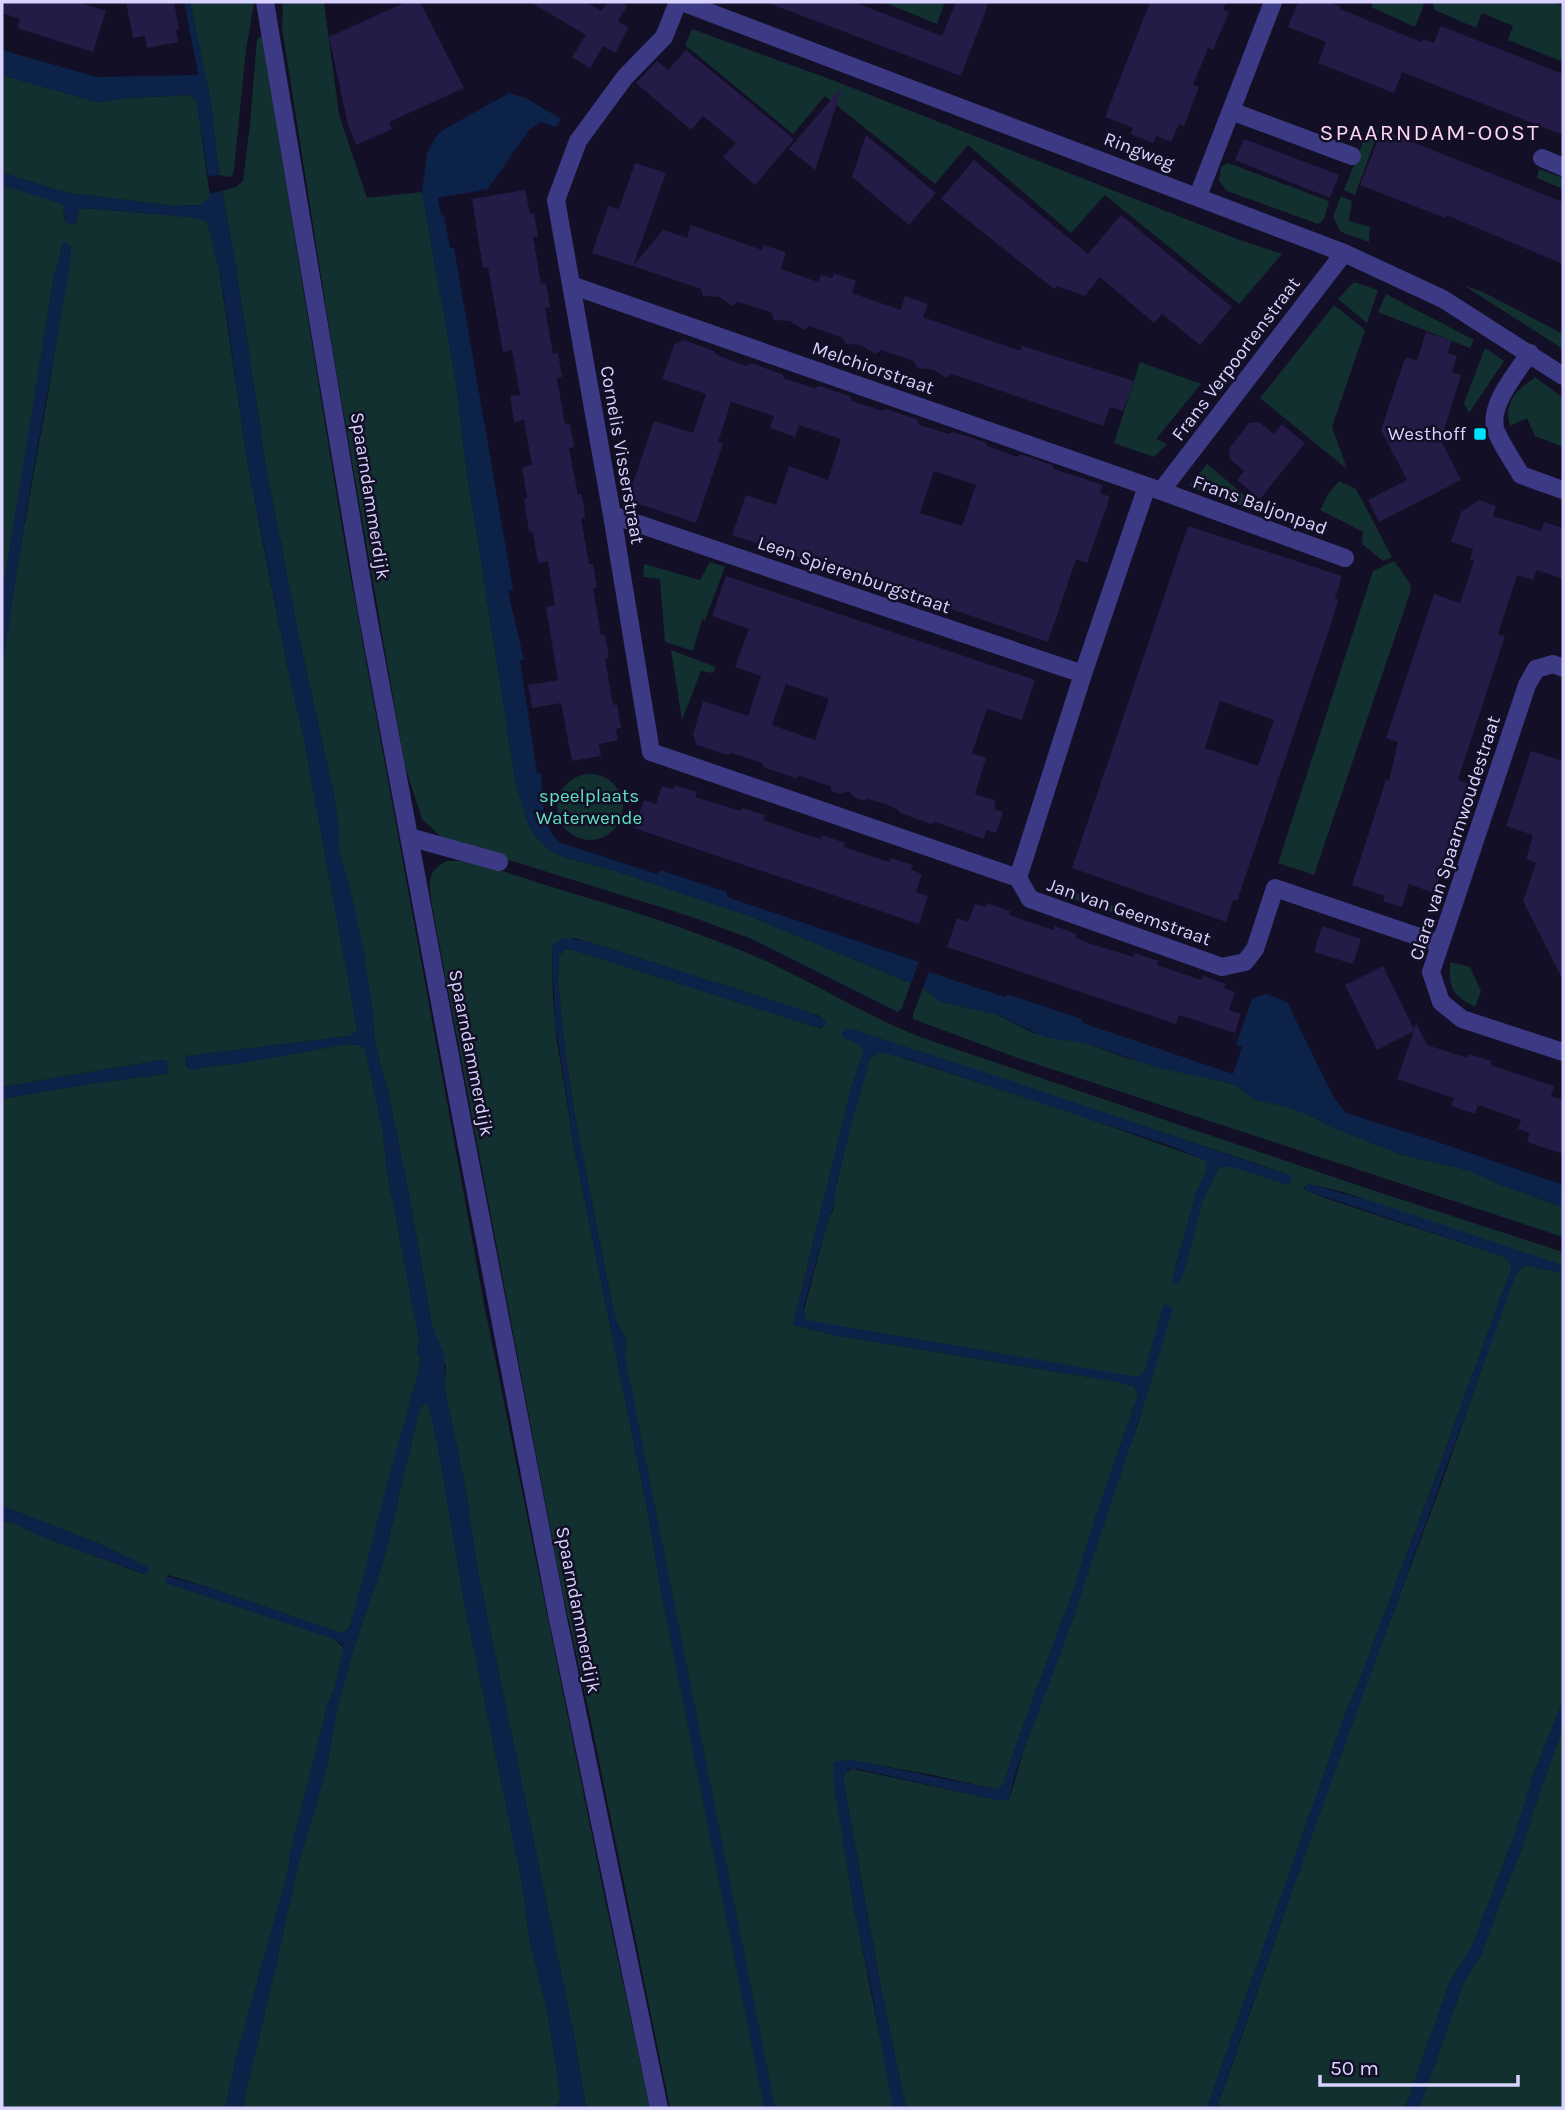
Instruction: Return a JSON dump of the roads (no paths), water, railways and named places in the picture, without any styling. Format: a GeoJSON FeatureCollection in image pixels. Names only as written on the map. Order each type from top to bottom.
{"type":"FeatureCollection","features":[{"type":"Feature","properties":{"kind":"street","name":"Spaarndammerdijk"},"geometry":{"type":"LineString","coordinates":[[265,2],[366,606],[515,1404],[659,2108]]}},
{"type":"Feature","properties":{"kind":"street","name":"Cornelis Visserstraat"},"geometry":{"type":"LineString","coordinates":[[651,752],[556,201],[578,141],[625,77],[664,37],[680,2]]}},
{"type":"Feature","properties":{"kind":"street","name":"Ringweg"},"geometry":{"type":"LineString","coordinates":[[680,2],[1344,253],[1443,299],[1563,376]]}},
{"type":"Feature","properties":{"kind":"street"},"geometry":{"type":"LineString","coordinates":[[1198,196],[1273,2]]}},
{"type":"Feature","properties":{"kind":"street"},"geometry":{"type":"LineString","coordinates":[[1231,111],[1352,156]]}},
{"type":"Feature","properties":{"kind":"street"},"geometry":{"type":"LineString","coordinates":[[1542,158],[1563,167]]}},
{"type":"Feature","properties":{"kind":"street","name":"Frans Verpoortenstraat"},"geometry":{"type":"LineString","coordinates":[[1154,489],[1344,253]]}},
{"type":"Feature","properties":{"kind":"street","name":"Melchiorstraat"},"geometry":{"type":"LineString","coordinates":[[571,285],[1154,489]]}},
{"type":"Feature","properties":{"kind":"street"},"geometry":{"type":"LineString","coordinates":[[1530,353],[1494,411],[1495,429],[1521,474],[1563,489]]}},
{"type":"Feature","properties":{"kind":"street"},"geometry":{"type":"LineString","coordinates":[[1018,878],[1083,674],[1154,489]]}},
{"type":"Feature","properties":{"kind":"street","name":"Frans Baljonpad"},"geometry":{"type":"LineString","coordinates":[[1154,489],[1345,558]]}},
{"type":"Feature","properties":{"kind":"street","name":"Leen Spierenburgstraat"},"geometry":{"type":"LineString","coordinates":[[612,515],[1083,674]]}},
{"type":"Feature","properties":{"kind":"street","name":"Clara van Spaarnwoudestraat"},"geometry":{"type":"LineString","coordinates":[[1563,668],[1553,664],[1536,669],[1527,685],[1431,972],[1441,1002],[1462,1019],[1563,1052]]}},
{"type":"Feature","properties":{"kind":"street","name":"Jan van Geemstraat"},"geometry":{"type":"LineString","coordinates":[[651,752],[1018,878],[1030,899],[1222,967],[1245,962],[1255,949],[1275,888],[1440,944]]}},
{"type":"Feature","properties":{"kind":"street"},"geometry":{"type":"LineString","coordinates":[[409,837],[499,862]]}},
{"type":"Feature","properties":{"kind":"water"},"geometry":{"type":"Polygon","coordinates":[[[184,2],[190,2],[211,103],[219,175],[208,176],[197,102],[191,95],[97,102],[2,75],[2,50],[97,77],[197,75],[184,2]]]}},
{"type":"Feature","properties":{"kind":"water"},"geometry":{"type":"Polygon","coordinates":[[[509,93],[526,98],[561,119],[556,127],[540,122],[529,130],[488,189],[438,198],[450,248],[454,248],[513,589],[508,591],[524,660],[520,660],[537,773],[541,773],[546,821],[554,837],[561,843],[657,874],[660,870],[727,892],[727,897],[919,962],[911,983],[752,917],[612,870],[566,858],[551,851],[535,836],[527,821],[516,784],[464,451],[456,381],[422,192],[427,154],[435,138],[443,130],[509,93]]]}},
{"type":"Feature","properties":{"kind":"water"},"geometry":{"type":"Polygon","coordinates":[[[2,173],[68,193],[175,206],[201,205],[210,197],[210,193],[222,191],[266,467],[298,633],[333,791],[339,829],[339,850],[363,948],[375,1044],[408,1190],[432,1325],[445,1357],[447,1400],[465,1486],[478,1572],[574,2036],[586,2108],[556,2108],[561,2099],[548,2014],[530,1942],[521,1877],[464,1601],[437,1441],[429,1406],[426,1404],[421,1406],[418,1415],[383,1563],[338,1705],[326,1770],[297,1869],[242,2108],[225,2108],[344,1648],[334,1639],[166,1583],[166,1576],[208,1587],[340,1633],[348,1629],[419,1370],[419,1339],[386,1165],[383,1131],[365,1049],[360,1045],[347,1044],[191,1069],[188,1069],[185,1059],[187,1056],[350,1036],[356,1032],[357,1027],[303,734],[247,459],[219,268],[207,221],[190,217],[84,208],[79,210],[75,225],[67,223],[62,204],[2,185],[2,173]]]}},
{"type":"Feature","properties":{"kind":"water"},"geometry":{"type":"Polygon","coordinates":[[[65,242],[71,247],[71,259],[25,518],[2,668],[2,597],[54,277],[65,242]]]}},
{"type":"Feature","properties":{"kind":"water"},"geometry":{"type":"Polygon","coordinates":[[[565,938],[586,941],[811,1013],[826,1021],[823,1027],[813,1026],[570,949],[564,950],[559,956],[558,983],[574,1111],[612,1304],[616,1321],[626,1338],[625,1358],[775,2108],[765,2108],[758,2077],[575,1152],[555,1020],[552,951],[553,944],[565,938]]]}},
{"type":"Feature","properties":{"kind":"water"},"geometry":{"type":"Polygon","coordinates":[[[929,972],[1082,1019],[1083,1023],[1233,1074],[1242,1047],[1236,1044],[1252,999],[1266,994],[1287,1002],[1335,1099],[1346,1113],[1563,1185],[1563,1207],[1468,1170],[1403,1155],[1284,1106],[1255,1100],[1235,1085],[1158,1068],[1086,1043],[1047,1038],[996,1014],[941,1002],[923,988],[929,972]]]}},
{"type":"Feature","properties":{"kind":"water"},"geometry":{"type":"Polygon","coordinates":[[[844,1029],[1000,1077],[1289,1175],[1292,1179],[1288,1185],[1234,1167],[1219,1167],[1203,1200],[1188,1259],[1177,1284],[1173,1282],[1173,1277],[1197,1191],[1208,1168],[1205,1160],[1165,1144],[904,1058],[882,1054],[870,1058],[837,1180],[832,1209],[804,1306],[803,1314],[806,1320],[1139,1376],[1145,1370],[1164,1305],[1173,1308],[1112,1502],[1019,1764],[1009,1800],[998,1800],[858,1769],[848,1769],[843,1780],[906,2108],[894,2108],[891,2098],[854,1907],[833,1763],[849,1760],[862,1762],[994,1789],[999,1789],[1004,1783],[1075,1586],[1138,1395],[1134,1386],[1114,1381],[833,1335],[793,1325],[852,1085],[863,1053],[857,1043],[844,1038],[844,1029]]]}},
{"type":"Feature","properties":{"kind":"water"},"geometry":{"type":"Polygon","coordinates":[[[163,1060],[167,1062],[168,1072],[164,1074],[2,1099],[2,1087],[163,1060]]]}},
{"type":"Feature","properties":{"kind":"water"},"geometry":{"type":"Polygon","coordinates":[[[1309,1184],[1378,1203],[1545,1259],[1563,1266],[1563,1273],[1525,1265],[1516,1274],[1327,1794],[1217,2108],[1207,2108],[1345,1714],[1512,1267],[1502,1256],[1305,1190],[1309,1184]]]}},
{"type":"Feature","properties":{"kind":"water"},"geometry":{"type":"Polygon","coordinates":[[[2,1506],[100,1544],[149,1569],[145,1574],[2,1520],[2,1506]]]}},
{"type":"Feature","properties":{"kind":"water"},"geometry":{"type":"Polygon","coordinates":[[[1563,1701],[1563,1727],[1521,1851],[1482,1953],[1463,1984],[1419,2108],[1405,2108],[1449,1984],[1473,1944],[1516,1831],[1534,1773],[1563,1701]]]}},
{"type":"Feature","properties":{"kind":"place","name":"Westhoff"},"geometry":{"type":"Point","coordinates":[1480,434]}},
{"type":"Feature","properties":{"kind":"district","name":"SPAARNDAM-OOST"},"geometry":{"type":"Point","coordinates":[1430,132]}},
{"type":"Feature","properties":{"kind":"park label","name":"speelplaats Waterwende"},"geometry":{"type":"Point","coordinates":[589,807]}}]}
